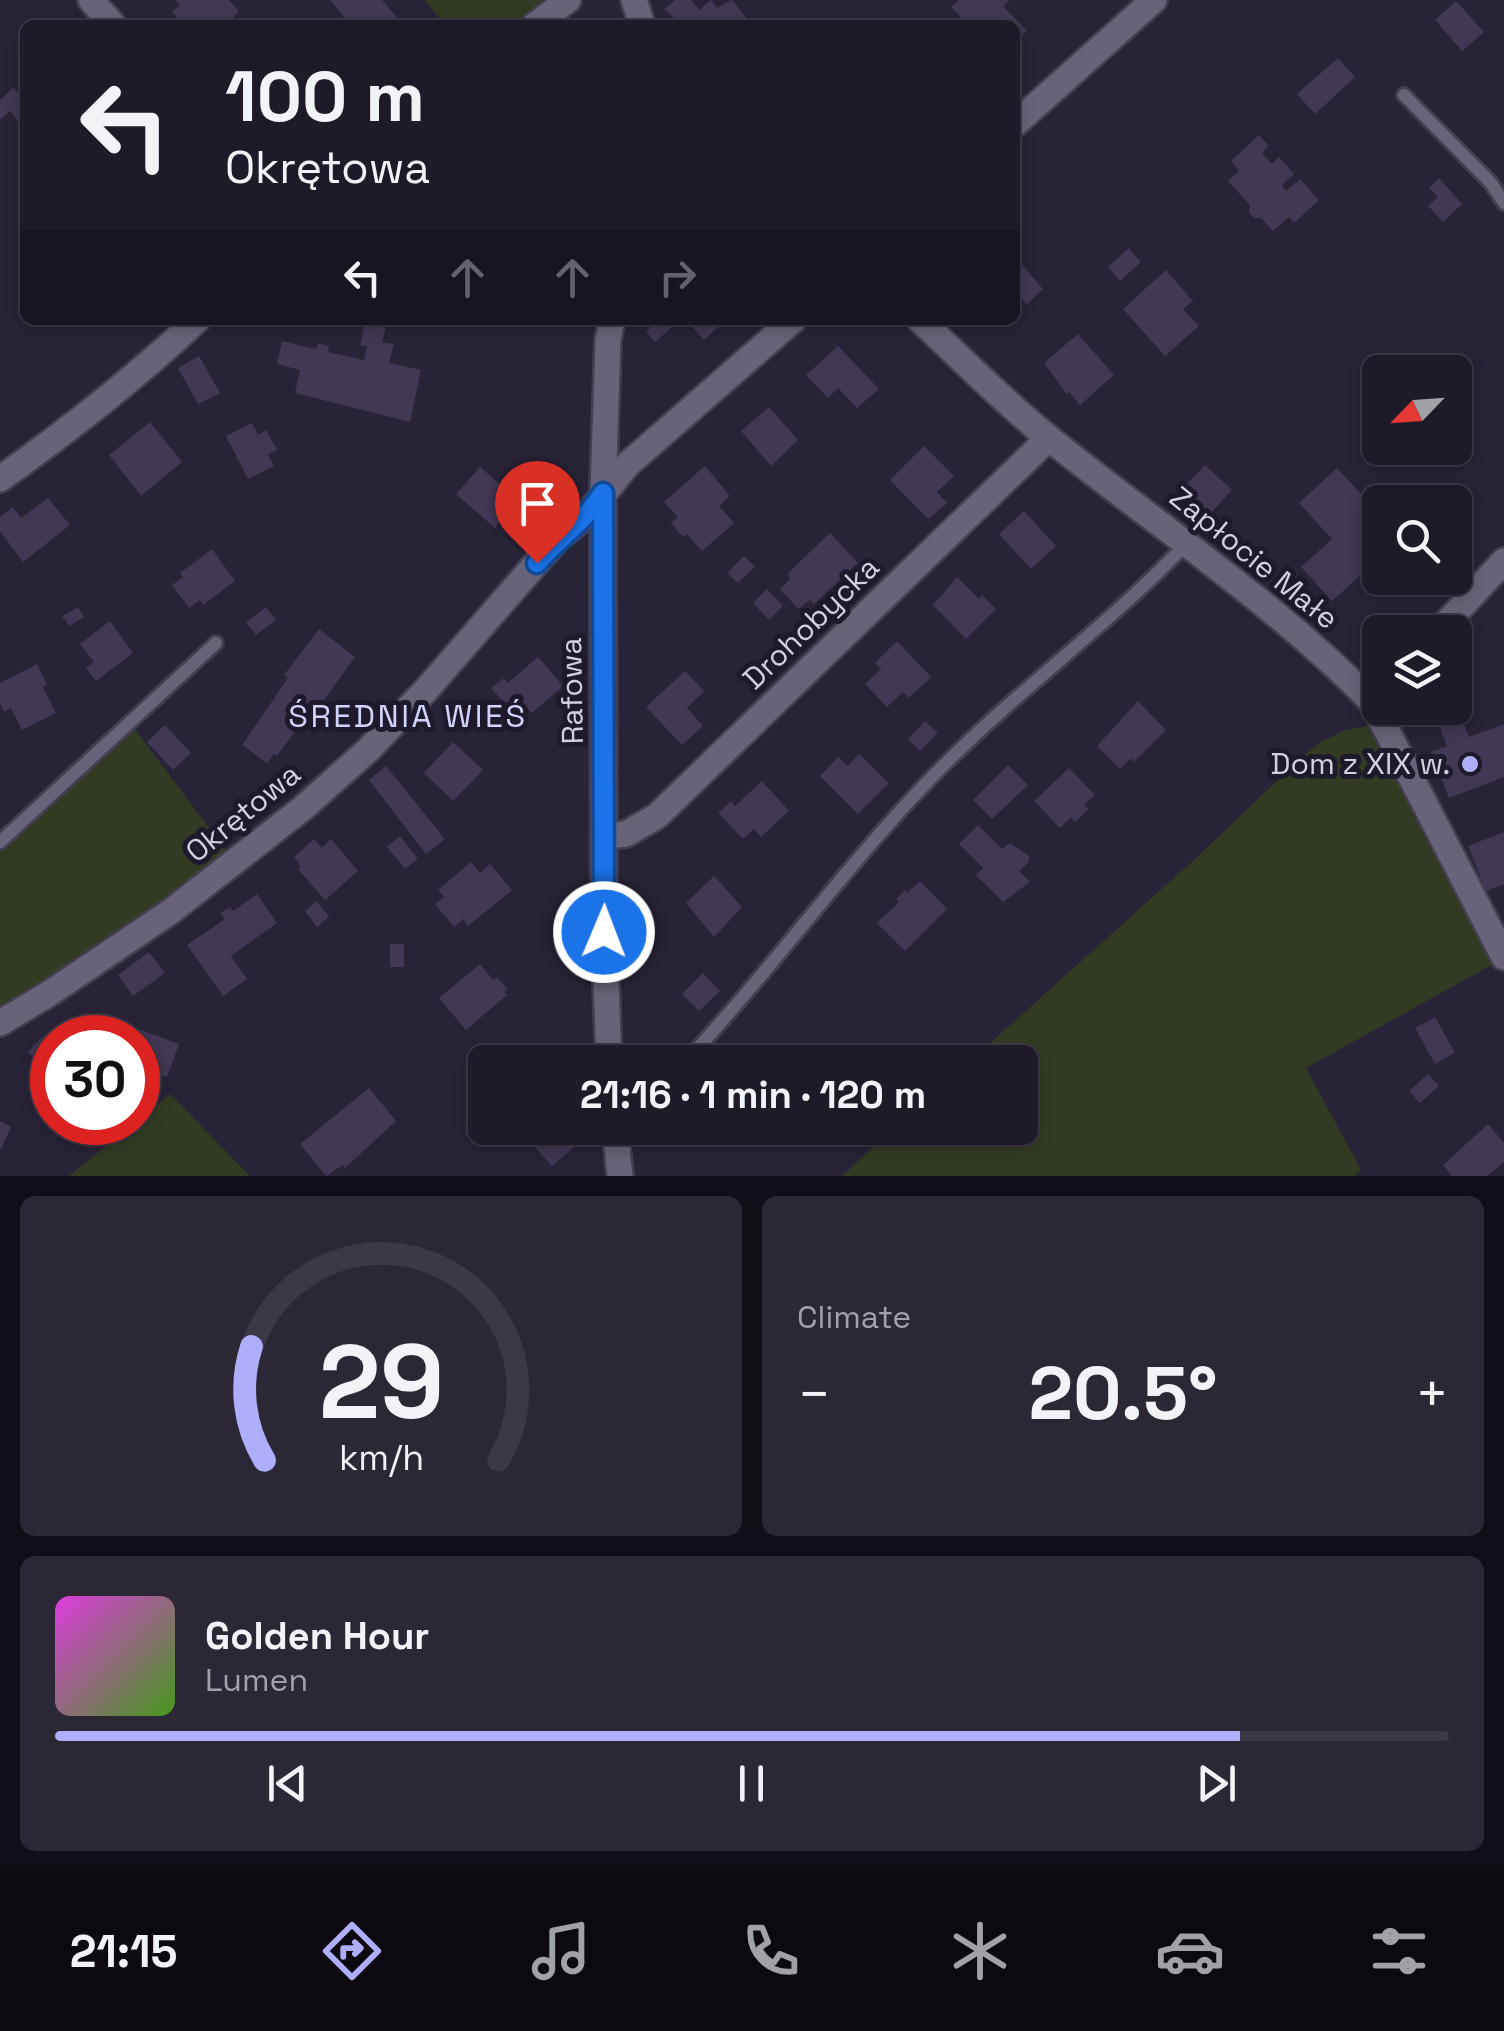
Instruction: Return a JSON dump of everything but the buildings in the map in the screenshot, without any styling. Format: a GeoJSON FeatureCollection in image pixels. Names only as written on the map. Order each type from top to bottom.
{"type":"FeatureCollection","features":[{"type":"Feature","properties":{"kind":"street"},"geometry":{"type":"LineString","coordinates":[[91,0],[109,20]]}},
{"type":"Feature","properties":{"kind":"street"},"geometry":{"type":"LineString","coordinates":[[542,20],[568,0]]}},
{"type":"Feature","properties":{"kind":"street"},"geometry":{"type":"LineString","coordinates":[[1020,120],[1154,0]]}},
{"type":"Feature","properties":{"kind":"street"},"geometry":{"type":"LineString","coordinates":[[0,479],[114,394],[191,325]]}},
{"type":"Feature","properties":{"kind":"street","name":"Rafowa"},"geometry":{"type":"LineString","coordinates":[[609,1045],[604,932],[603,493],[611,325]]}},
{"type":"Feature","properties":{"kind":"street","name":"Okrętowa"},"geometry":{"type":"LineString","coordinates":[[0,1022],[170,912],[303,808],[427,690],[559,537],[587,515],[626,465],[786,325]]}},
{"type":"Feature","properties":{"kind":"street","name":"Zapłocie Małe"},"geometry":{"type":"LineString","coordinates":[[925,325],[1048,438],[1187,544],[1362,687]]}},
{"type":"Feature","properties":{"kind":"street","name":"Drohobycka"},"geometry":{"type":"LineString","coordinates":[[606,836],[626,834],[656,816],[1048,438]]}},
{"type":"Feature","properties":{"kind":"street"},"geometry":{"type":"LineString","coordinates":[[1454,615],[1504,561]]}},
{"type":"Feature","properties":{"kind":"street","name":"Zapłocie Małe"},"geometry":{"type":"LineString","coordinates":[[1389,725],[1504,957]]}},
{"type":"Feature","properties":{"kind":"street"},"geometry":{"type":"LineString","coordinates":[[617,1145],[620,1176]]}},
{"type":"Feature","properties":{"kind":"lane"},"geometry":{"type":"LineString","coordinates":[[1404,95],[1491,183],[1504,202]]}},
{"type":"Feature","properties":{"kind":"lane"},"geometry":{"type":"LineString","coordinates":[[701,1045],[937,771],[1187,544]]}},
{"type":"Feature","properties":{"kind":"lane"},"geometry":{"type":"LineString","coordinates":[[0,842],[216,643]]}},
{"type":"Feature","properties":{"kind":"green space"},"geometry":{"type":"Polygon","coordinates":[[[425,0],[552,0],[525,20],[440,20],[425,0]]]}},
{"type":"Feature","properties":{"kind":"green space"},"geometry":{"type":"Polygon","coordinates":[[[1368,726],[1377,731],[1495,963],[1306,1068],[1361,1170],[1355,1176],[842,1176],[875,1145],[1038,1145],[1038,1045],[988,1045],[1302,757],[1322,741],[1346,730],[1368,726]]]}},
{"type":"Feature","properties":{"kind":"green space"},"geometry":{"type":"Polygon","coordinates":[[[134,728],[231,857],[0,1013],[0,850],[134,728]]]}},
{"type":"Feature","properties":{"kind":"green space"},"geometry":{"type":"Polygon","coordinates":[[[170,1094],[250,1176],[69,1176],[107,1145],[160,1145],[160,1102],[170,1094]]]}},
{"type":"Feature","properties":{"kind":"place","name":"Dom z XIX w."},"geometry":{"type":"Point","coordinates":[1470,764]}},
{"type":"Feature","properties":{"kind":"district","name":"ŚREDNIA WIEŚ"},"geometry":{"type":"Point","coordinates":[408,716]}},
{"type":"Feature","properties":{"kind":"route"},"geometry":{"type":"LineString","coordinates":[[537,563],[559,537],[587,515],[603,493],[604,932]]}}]}
